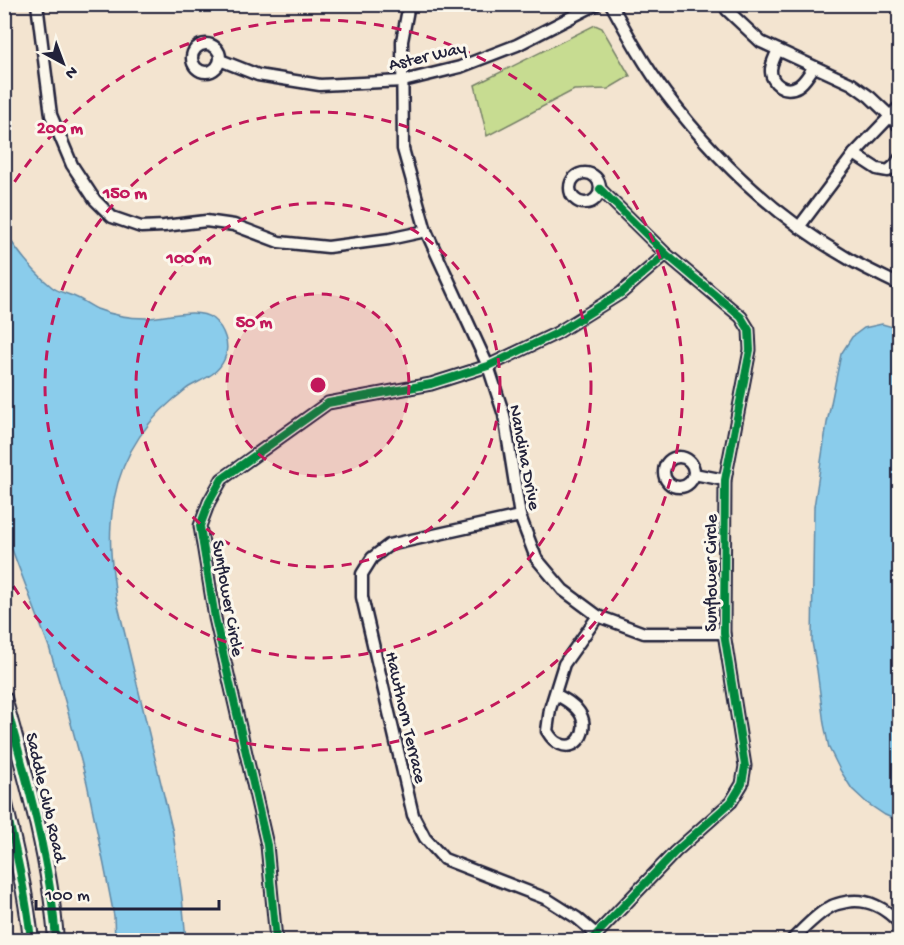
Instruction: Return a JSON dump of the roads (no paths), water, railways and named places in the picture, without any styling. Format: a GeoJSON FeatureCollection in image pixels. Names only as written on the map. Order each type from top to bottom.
{"type":"FeatureCollection","features":[{"type":"Feature","properties":{"kind":"street"},"geometry":{"type":"LineString","coordinates":[[37,4],[51,115],[72,165],[95,200],[112,217],[141,227],[206,220],[234,225],[279,242],[328,247],[426,231]]}},
{"type":"Feature","properties":{"kind":"street","name":"Nandina Drive"},"geometry":{"type":"LineString","coordinates":[[409,4],[402,41],[404,149],[426,231],[488,366],[504,415],[520,516],[536,558],[562,590],[598,616],[644,633],[724,633]]}},
{"type":"Feature","properties":{"kind":"street","name":"Aster Way"},"geometry":{"type":"LineString","coordinates":[[220,60],[258,75],[320,85],[403,81],[460,67],[517,45],[597,4]]}},
{"type":"Feature","properties":{"kind":"street"},"geometry":{"type":"LineString","coordinates":[[611,4],[634,46],[665,93],[703,140],[745,183],[799,227],[847,258],[900,285]]}},
{"type":"Feature","properties":{"kind":"street"},"geometry":{"type":"LineString","coordinates":[[724,4],[727,10],[761,42],[852,84],[870,97],[900,127]]}},
{"type":"Feature","properties":{"kind":"street"},"geometry":{"type":"LineString","coordinates":[[778,50],[771,65],[771,75],[779,86],[789,89],[796,87],[814,67]]}},
{"type":"Feature","properties":{"kind":"street"},"geometry":{"type":"LineString","coordinates":[[799,227],[854,154],[900,106]]}},
{"type":"Feature","properties":{"kind":"street"},"geometry":{"type":"LineString","coordinates":[[854,154],[877,169],[888,171],[900,158]]}},
{"type":"Feature","properties":{"kind":"street","name":"Sunflower Circle"},"geometry":{"type":"LineString","coordinates":[[594,938],[675,852],[731,802],[742,784],[745,766],[724,633],[725,480],[750,350],[749,330],[741,318],[666,254],[600,189]]}},
{"type":"Feature","properties":{"kind":"street","name":"Sunflower Circle"},"geometry":{"type":"LineString","coordinates":[[276,940],[267,846],[215,618],[200,526],[209,502],[222,479],[328,403],[431,384],[488,366],[557,333],[621,293],[666,254]]}},
{"type":"Feature","properties":{"kind":"street"},"geometry":{"type":"LineString","coordinates":[[694,474],[725,480]]}},
{"type":"Feature","properties":{"kind":"street","name":"Hawthorn Terrace"},"geometry":{"type":"LineString","coordinates":[[520,516],[389,545],[372,558],[362,574],[362,597],[412,815],[425,838],[444,859],[547,899],[577,918],[594,938]]}},
{"type":"Feature","properties":{"kind":"street"},"geometry":{"type":"LineString","coordinates":[[555,694],[574,706],[585,725],[583,734],[568,746],[553,740],[547,731],[550,710],[564,664],[598,616]]}},
{"type":"Feature","properties":{"kind":"street","name":"Saddle Club Road"},"geometry":{"type":"LineString","coordinates":[[4,698],[40,836],[56,940]]}},
{"type":"Feature","properties":{"kind":"street"},"geometry":{"type":"LineString","coordinates":[[4,800],[29,919],[31,940]]}},
{"type":"Feature","properties":{"kind":"street"},"geometry":{"type":"LineString","coordinates":[[792,940],[833,905],[855,900],[876,905],[900,924]]}},
{"type":"Feature","properties":{"kind":"water"},"geometry":{"type":"Polygon","coordinates":[[[5,232],[32,268],[57,290],[76,297],[97,309],[121,316],[146,318],[190,313],[206,315],[217,323],[225,338],[226,355],[218,369],[175,398],[149,424],[138,439],[122,470],[113,505],[111,524],[111,551],[116,597],[173,833],[186,940],[115,940],[114,916],[87,783],[65,701],[49,647],[5,531],[5,232]]]}},
{"type":"Feature","properties":{"kind":"water"},"geometry":{"type":"Polygon","coordinates":[[[882,324],[900,329],[899,821],[867,803],[852,789],[829,748],[812,642],[814,507],[841,354],[852,337],[864,328],[882,324]]]}}]}
